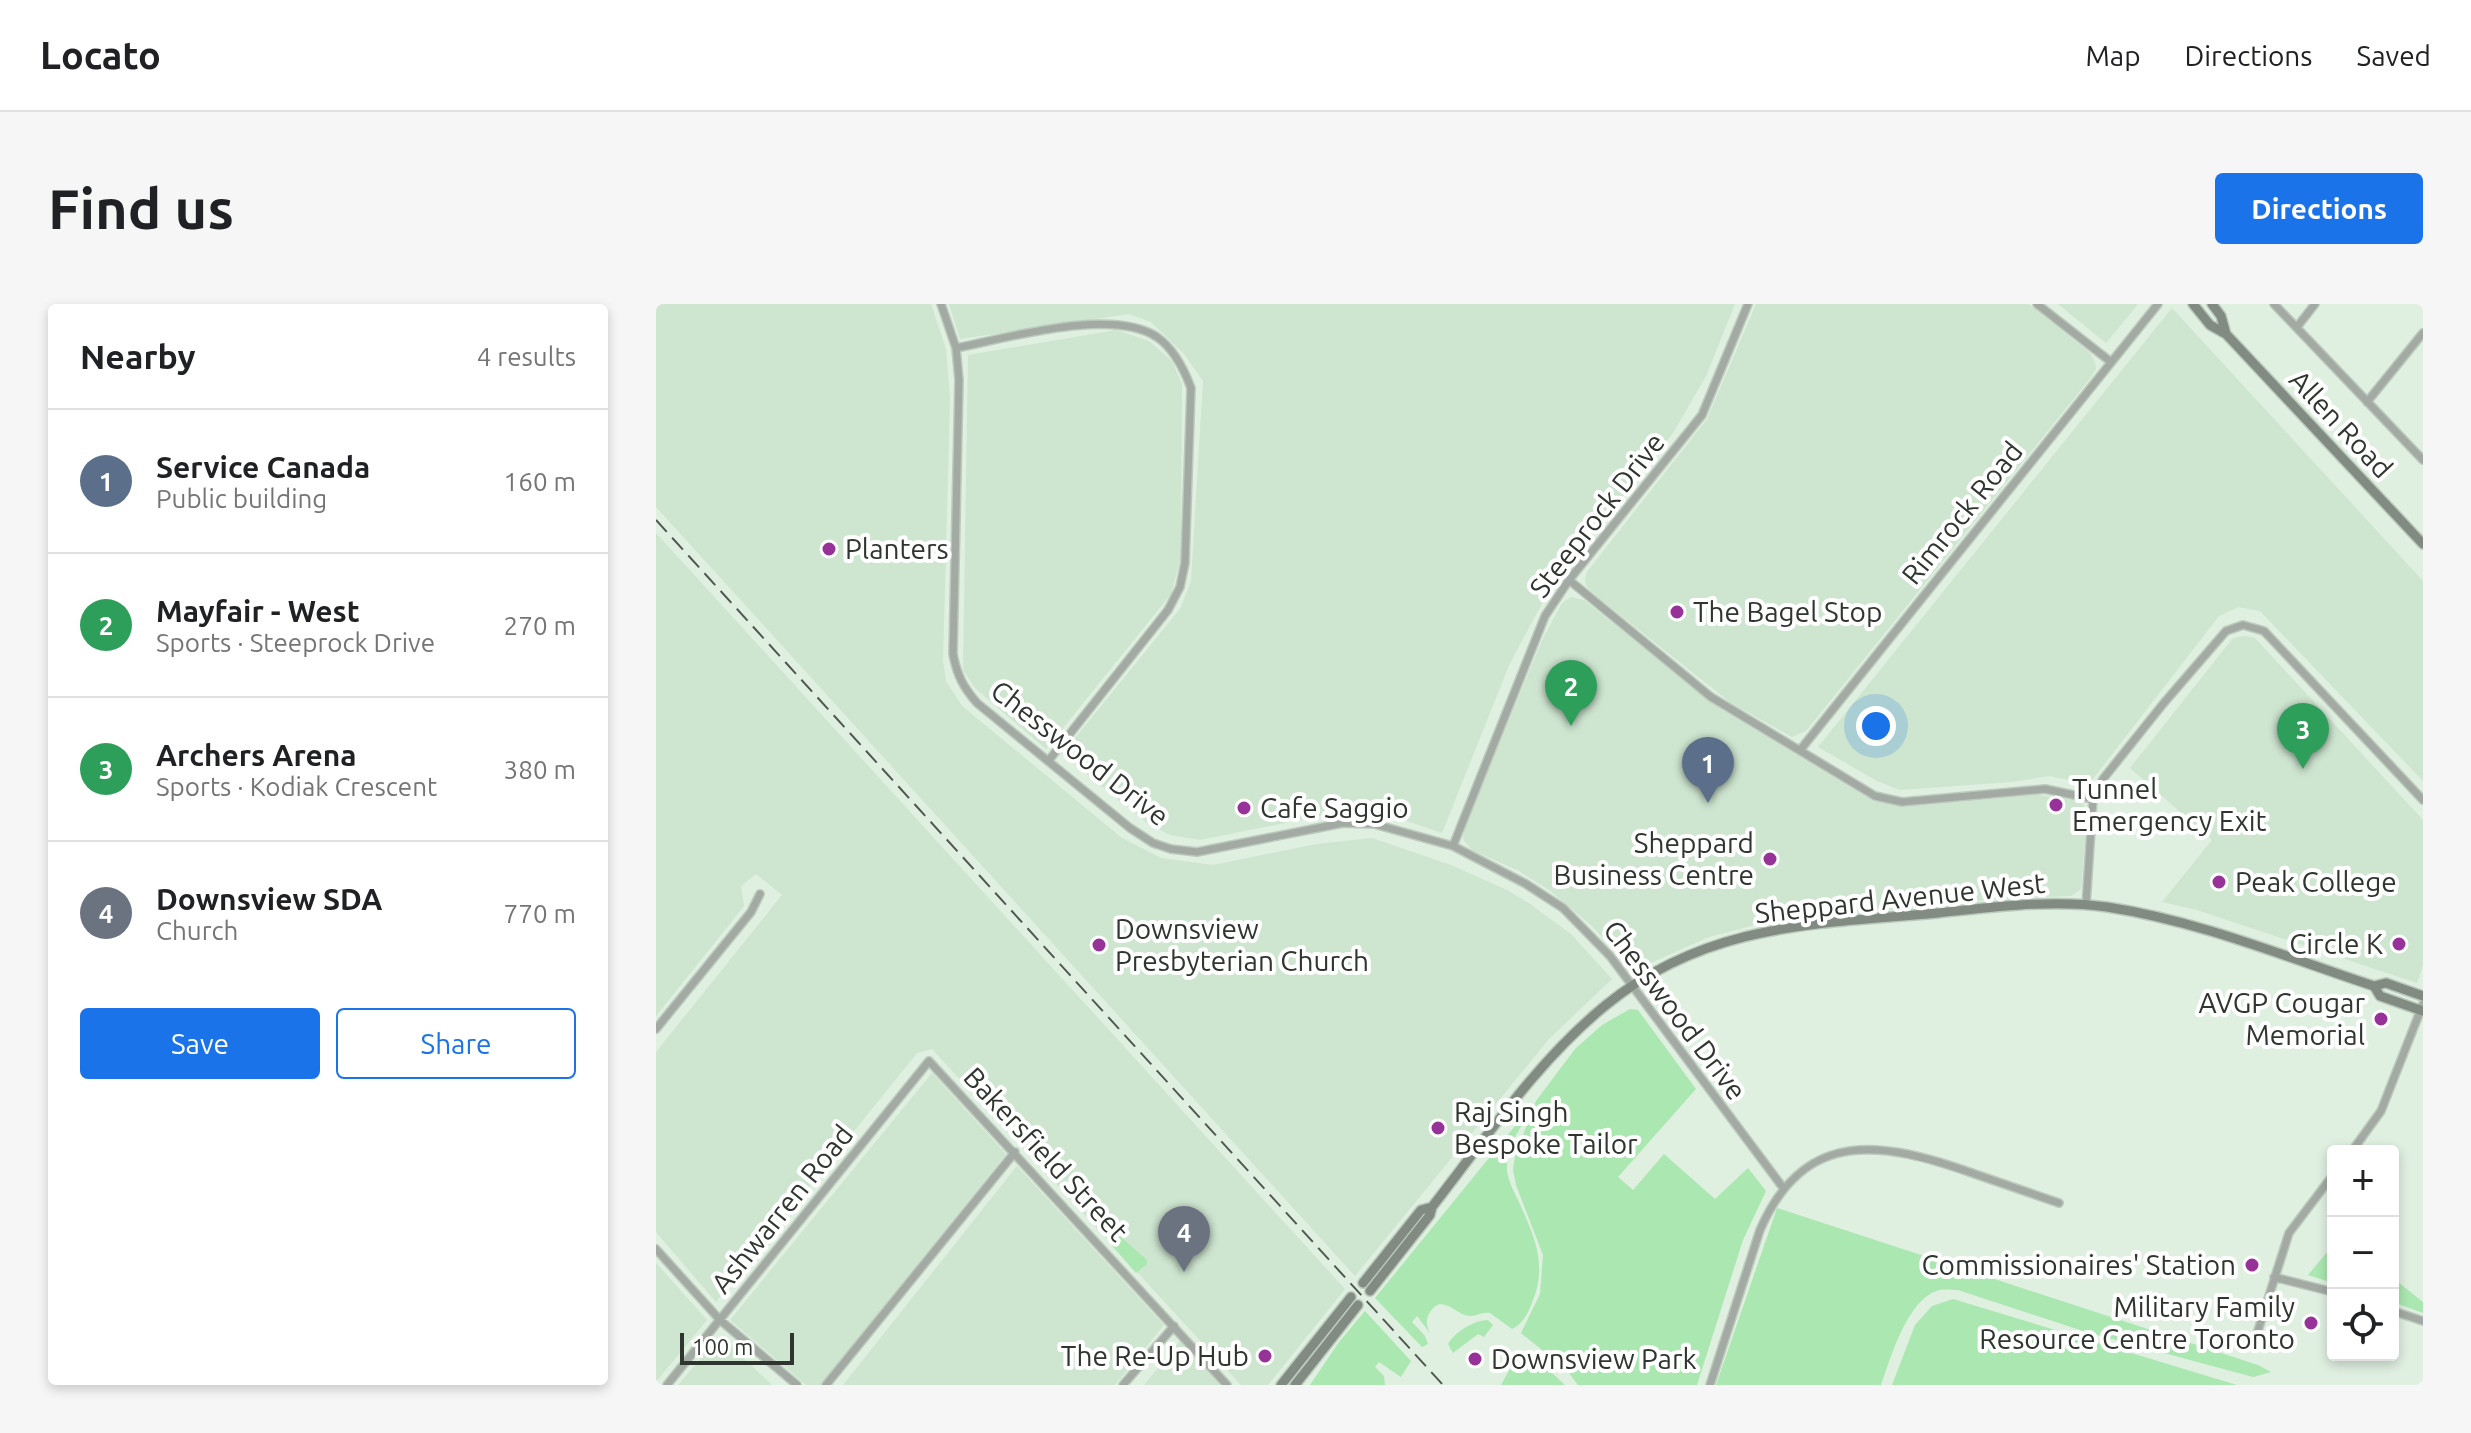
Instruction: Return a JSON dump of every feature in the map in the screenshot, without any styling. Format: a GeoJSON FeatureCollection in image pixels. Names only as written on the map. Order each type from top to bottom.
{"type":"FeatureCollection","features":[{"type":"Feature","properties":{"kind":"main road","name":"Allen Road"},"geometry":{"type":"LineString","coordinates":[[2193,304],[2210,325],[2226,334],[2423,544]]}},
{"type":"Feature","properties":{"kind":"main road","name":"Allen Road"},"geometry":{"type":"LineString","coordinates":[[2212,304],[2221,316],[2226,334]]}},
{"type":"Feature","properties":{"kind":"main road","name":"Sheppard Avenue West"},"geometry":{"type":"LineString","coordinates":[[1366,1287],[1430,1215],[1432,1207],[1535,1076],[1576,1032],[1633,985],[1697,951],[1764,930],[1999,907],[2086,905],[2146,914],[2198,927],[2374,986],[2386,983],[2423,996]]}},
{"type":"Feature","properties":{"kind":"main road","name":"Sheppard Avenue West"},"geometry":{"type":"LineString","coordinates":[[2374,986],[2380,996],[2422,1009]]}},
{"type":"Feature","properties":{"kind":"main road"},"geometry":{"type":"LineString","coordinates":[[1281,1385],[1355,1301],[1295,1385]]}},
{"type":"Feature","properties":{"kind":"street","name":"Chesswood Drive"},"geometry":{"type":"LineString","coordinates":[[941,304],[956,348],[959,380],[953,654],[963,687],[977,703],[1130,828],[1153,843],[1171,849],[1197,852],[1350,823],[1387,826],[1453,846],[1526,884],[1563,908],[1590,933],[1633,985],[1704,1085],[1784,1189]]}},
{"type":"Feature","properties":{"kind":"street","name":"Steeprock Drive"},"geometry":{"type":"LineString","coordinates":[[1453,846],[1539,628],[1569,580],[1702,415],[1748,304]]}},
{"type":"Feature","properties":{"kind":"street"},"geometry":{"type":"LineString","coordinates":[[2037,304],[2111,362]]}},
{"type":"Feature","properties":{"kind":"street","name":"Rimrock Road"},"geometry":{"type":"LineString","coordinates":[[1801,749],[2158,304]]}},
{"type":"Feature","properties":{"kind":"street"},"geometry":{"type":"LineString","coordinates":[[2274,304],[2423,460]]}},
{"type":"Feature","properties":{"kind":"street"},"geometry":{"type":"LineString","coordinates":[[2297,327],[2315,304]]}},
{"type":"Feature","properties":{"kind":"street"},"geometry":{"type":"LineString","coordinates":[[956,348],[1074,325],[1104,323],[1133,328],[1156,337],[1174,354],[1191,388],[1185,563],[1180,587],[1168,610],[1049,760]]}},
{"type":"Feature","properties":{"kind":"street"},"geometry":{"type":"LineString","coordinates":[[2367,402],[2423,333]]}},
{"type":"Feature","properties":{"kind":"street"},"geometry":{"type":"LineString","coordinates":[[1569,580],[1711,697],[1859,787],[1891,801],[2045,789],[2093,799]]}},
{"type":"Feature","properties":{"kind":"street"},"geometry":{"type":"LineString","coordinates":[[2086,905],[2093,799],[2103,779],[2226,631],[2243,625],[2264,631],[2423,800]]}},
{"type":"Feature","properties":{"kind":"street"},"geometry":{"type":"LineString","coordinates":[[656,1029],[751,912],[760,894]]}},
{"type":"Feature","properties":{"kind":"street"},"geometry":{"type":"LineString","coordinates":[[2356,1145],[2381,1111],[2422,1009]]}},
{"type":"Feature","properties":{"kind":"street","name":"Bakersfield Street"},"geometry":{"type":"LineString","coordinates":[[929,1061],[1227,1385]]}},
{"type":"Feature","properties":{"kind":"street","name":"Ashwarren Road"},"geometry":{"type":"LineString","coordinates":[[667,1385],[929,1061]]}},
{"type":"Feature","properties":{"kind":"street"},"geometry":{"type":"LineString","coordinates":[[1710,1385],[1760,1230],[1773,1204],[1797,1176],[1826,1158],[1851,1150],[1878,1148],[1929,1158],[2059,1203]]}},
{"type":"Feature","properties":{"kind":"street"},"geometry":{"type":"LineString","coordinates":[[826,1385],[1015,1152]]}},
{"type":"Feature","properties":{"kind":"street"},"geometry":{"type":"LineString","coordinates":[[2255,1340],[2289,1233],[2327,1183]]}},
{"type":"Feature","properties":{"kind":"street"},"geometry":{"type":"LineString","coordinates":[[656,1249],[720,1320],[797,1385]]}},
{"type":"Feature","properties":{"kind":"street"},"geometry":{"type":"LineString","coordinates":[[2274,1277],[2327,1290]]}},
{"type":"Feature","properties":{"kind":"street"},"geometry":{"type":"LineString","coordinates":[[2399,1313],[2423,1321]]}},
{"type":"Feature","properties":{"kind":"street"},"geometry":{"type":"LineString","coordinates":[[1123,1385],[1174,1326]]}},
{"type":"Feature","properties":{"kind":"shaded area"},"geometry":{"type":"Polygon","coordinates":[[[656,304],[931,304],[946,349],[950,399],[943,661],[946,681],[962,706],[1122,838],[1161,858],[1213,865],[1317,844],[1372,838],[1451,865],[1507,890],[1571,934],[1612,979],[1549,1039],[1355,1276],[656,507],[656,304]]]}},
{"type":"Feature","properties":{"kind":"shaded area"},"geometry":{"type":"Polygon","coordinates":[[[949,304],[1735,304],[1706,376],[1673,433],[1545,598],[1510,663],[1442,833],[1383,813],[1335,813],[1200,840],[1170,835],[1147,823],[1062,754],[1180,609],[1191,581],[1203,381],[1184,354],[1151,322],[1129,314],[960,339],[949,304]]]}},
{"type":"Feature","properties":{"kind":"shaded area"},"geometry":{"type":"Polygon","coordinates":[[[1756,304],[2029,304],[2090,353],[2096,369],[1806,731],[1792,737],[1731,703],[1595,595],[1585,580],[1587,572],[1707,419],[1756,304]]]}},
{"type":"Feature","properties":{"kind":"shaded area"},"geometry":{"type":"Polygon","coordinates":[[[2058,304],[2138,304],[2106,343],[2058,304]]]}},
{"type":"Feature","properties":{"kind":"shaded area"},"geometry":{"type":"Polygon","coordinates":[[[2172,308],[2423,581],[2423,781],[2260,611],[2238,607],[2219,616],[2089,784],[2049,776],[2012,782],[1900,790],[1877,781],[1818,747],[2172,308]]]}},
{"type":"Feature","properties":{"kind":"shaded area"},"geometry":{"type":"Polygon","coordinates":[[[1116,330],[1149,341],[1172,361],[1182,384],[1181,558],[1171,594],[1046,749],[975,688],[963,670],[968,355],[1116,330]]]}},
{"type":"Feature","properties":{"kind":"shaded area"},"geometry":{"type":"Polygon","coordinates":[[[656,533],[1345,1289],[1268,1385],[1241,1385],[932,1049],[917,1053],[716,1302],[656,1232],[656,1052],[782,895],[756,874],[741,886],[744,906],[656,1016],[656,533]]]}},
{"type":"Feature","properties":{"kind":"shaded area"},"geometry":{"type":"Polygon","coordinates":[[[1571,597],[1584,600],[1719,708],[1873,801],[1902,807],[2038,795],[2078,801],[2087,813],[2081,889],[2071,896],[1998,899],[1771,921],[1709,937],[1644,966],[1635,967],[1626,963],[1592,926],[1549,890],[1519,871],[1472,850],[1463,839],[1464,828],[1543,638],[1562,603],[1571,597]]]}},
{"type":"Feature","properties":{"kind":"shaded area"},"geometry":{"type":"Polygon","coordinates":[[[2233,638],[2255,638],[2423,820],[2423,965],[2417,983],[2197,910],[2162,902],[2212,840],[2130,768],[2233,638]]]}},
{"type":"Feature","properties":{"kind":"shaded area"},"geometry":{"type":"Polygon","coordinates":[[[932,1073],[1006,1154],[820,1385],[806,1385],[730,1320],[932,1073]]]}},
{"type":"Feature","properties":{"kind":"shaded area"},"geometry":{"type":"Polygon","coordinates":[[[1017,1166],[1164,1325],[1115,1385],[843,1385],[1017,1166]]]}},
{"type":"Feature","properties":{"kind":"shaded area"},"geometry":{"type":"Polygon","coordinates":[[[656,1263],[707,1320],[656,1382],[656,1263]]]}},
{"type":"Feature","properties":{"kind":"shaded area"},"geometry":{"type":"Polygon","coordinates":[[[720,1336],[772,1385],[678,1385],[720,1336]]]}},
{"type":"Feature","properties":{"kind":"shaded area"},"geometry":{"type":"Polygon","coordinates":[[[1180,1341],[1220,1385],[1144,1385],[1180,1341]]]}},
{"type":"Feature","properties":{"kind":"green space"},"geometry":{"type":"Polygon","coordinates":[[[1630,1009],[1638,1010],[1696,1089],[1618,1177],[1633,1190],[1664,1154],[1715,1199],[1748,1168],[1766,1191],[1743,1240],[1697,1385],[1578,1385],[1566,1369],[1521,1333],[1540,1294],[1543,1255],[1516,1185],[1513,1170],[1515,1156],[1536,1101],[1575,1049],[1602,1025],[1630,1009]]]}},
{"type":"Feature","properties":{"kind":"green space"},"geometry":{"type":"Polygon","coordinates":[[[1528,1110],[1512,1145],[1507,1170],[1539,1261],[1537,1287],[1530,1309],[1512,1329],[1490,1313],[1470,1316],[1449,1306],[1438,1305],[1428,1317],[1430,1333],[1417,1316],[1412,1322],[1425,1336],[1428,1344],[1422,1347],[1375,1298],[1528,1110]]]}},
{"type":"Feature","properties":{"kind":"green space"},"geometry":{"type":"Polygon","coordinates":[[[1777,1208],[2258,1365],[2271,1372],[2253,1377],[2086,1332],[1958,1290],[1939,1290],[1918,1305],[1909,1317],[1881,1385],[1716,1385],[1777,1208]]]}},
{"type":"Feature","properties":{"kind":"green space"},"geometry":{"type":"Polygon","coordinates":[[[1114,1231],[1147,1260],[1147,1264],[1136,1273],[1107,1240],[1114,1231]]]}},
{"type":"Feature","properties":{"kind":"green space"},"geometry":{"type":"Polygon","coordinates":[[[2327,1252],[2327,1281],[2308,1275],[2327,1252]]]}},
{"type":"Feature","properties":{"kind":"green space"},"geometry":{"type":"Polygon","coordinates":[[[2399,1283],[2423,1302],[2423,1313],[2399,1304],[2399,1283]]]}},
{"type":"Feature","properties":{"kind":"green space"},"geometry":{"type":"Polygon","coordinates":[[[1953,1299],[2237,1385],[1892,1385],[1915,1325],[1932,1306],[1953,1299]]]}},
{"type":"Feature","properties":{"kind":"green space"},"geometry":{"type":"Polygon","coordinates":[[[1365,1311],[1411,1361],[1401,1377],[1379,1362],[1375,1367],[1384,1376],[1385,1385],[1310,1385],[1339,1342],[1365,1311]]]}},
{"type":"Feature","properties":{"kind":"green space"},"geometry":{"type":"Polygon","coordinates":[[[1488,1320],[1493,1325],[1484,1337],[1478,1334],[1453,1353],[1448,1344],[1455,1335],[1471,1324],[1488,1320]]]}},
{"type":"Feature","properties":{"kind":"green space"},"geometry":{"type":"Polygon","coordinates":[[[1528,1358],[1539,1361],[1565,1385],[1501,1385],[1512,1365],[1528,1358]]]}},
{"type":"Feature","properties":{"kind":"railway"},"geometry":{"type":"LineString","coordinates":[[656,520],[1443,1385]]}},
{"type":"Feature","properties":{"kind":"place","name":"Planters"},"geometry":{"type":"Point","coordinates":[829,549]}},
{"type":"Feature","properties":{"kind":"place","name":"The Bagel Stop"},"geometry":{"type":"Point","coordinates":[1677,612]}},
{"type":"Feature","properties":{"kind":"place","name":"Mayfair - West"},"geometry":{"type":"Point","coordinates":[1571,726]}},
{"type":"Feature","properties":{"kind":"place","name":"Archers Arena"},"geometry":{"type":"Point","coordinates":[2303,769]}},
{"type":"Feature","properties":{"kind":"place","name":"Service Canada"},"geometry":{"type":"Point","coordinates":[1708,803]}},
{"type":"Feature","properties":{"kind":"place","name":"Tunnel Emergency Exit"},"geometry":{"type":"Point","coordinates":[2056,805]}},
{"type":"Feature","properties":{"kind":"place","name":"Cafe Saggio"},"geometry":{"type":"Point","coordinates":[1244,808]}},
{"type":"Feature","properties":{"kind":"place","name":"Sheppard Business Centre"},"geometry":{"type":"Point","coordinates":[1770,859]}},
{"type":"Feature","properties":{"kind":"place","name":"Peak College"},"geometry":{"type":"Point","coordinates":[2219,882]}},
{"type":"Feature","properties":{"kind":"place","name":"Circle K"},"geometry":{"type":"Point","coordinates":[2399,944]}},
{"type":"Feature","properties":{"kind":"place","name":"Downsview Presbyterian Church"},"geometry":{"type":"Point","coordinates":[1099,945]}},
{"type":"Feature","properties":{"kind":"place","name":"AVGP Cougar Memorial"},"geometry":{"type":"Point","coordinates":[2381,1019]}},
{"type":"Feature","properties":{"kind":"place","name":"Raj Singh Bespoke Tailor"},"geometry":{"type":"Point","coordinates":[1438,1128]}},
{"type":"Feature","properties":{"kind":"place","name":"Commissionaires' Station"},"geometry":{"type":"Point","coordinates":[2252,1265]}},
{"type":"Feature","properties":{"kind":"place","name":"Downsview SDA"},"geometry":{"type":"Point","coordinates":[1184,1272]}},
{"type":"Feature","properties":{"kind":"place","name":"Military Family Resource Centre Toronto"},"geometry":{"type":"Point","coordinates":[2311,1323]}},
{"type":"Feature","properties":{"kind":"place","name":"The Re-Up Hub"},"geometry":{"type":"Point","coordinates":[1265,1356]}},
{"type":"Feature","properties":{"kind":"place","name":"Downsview Park"},"geometry":{"type":"Point","coordinates":[1475,1359]}}]}
